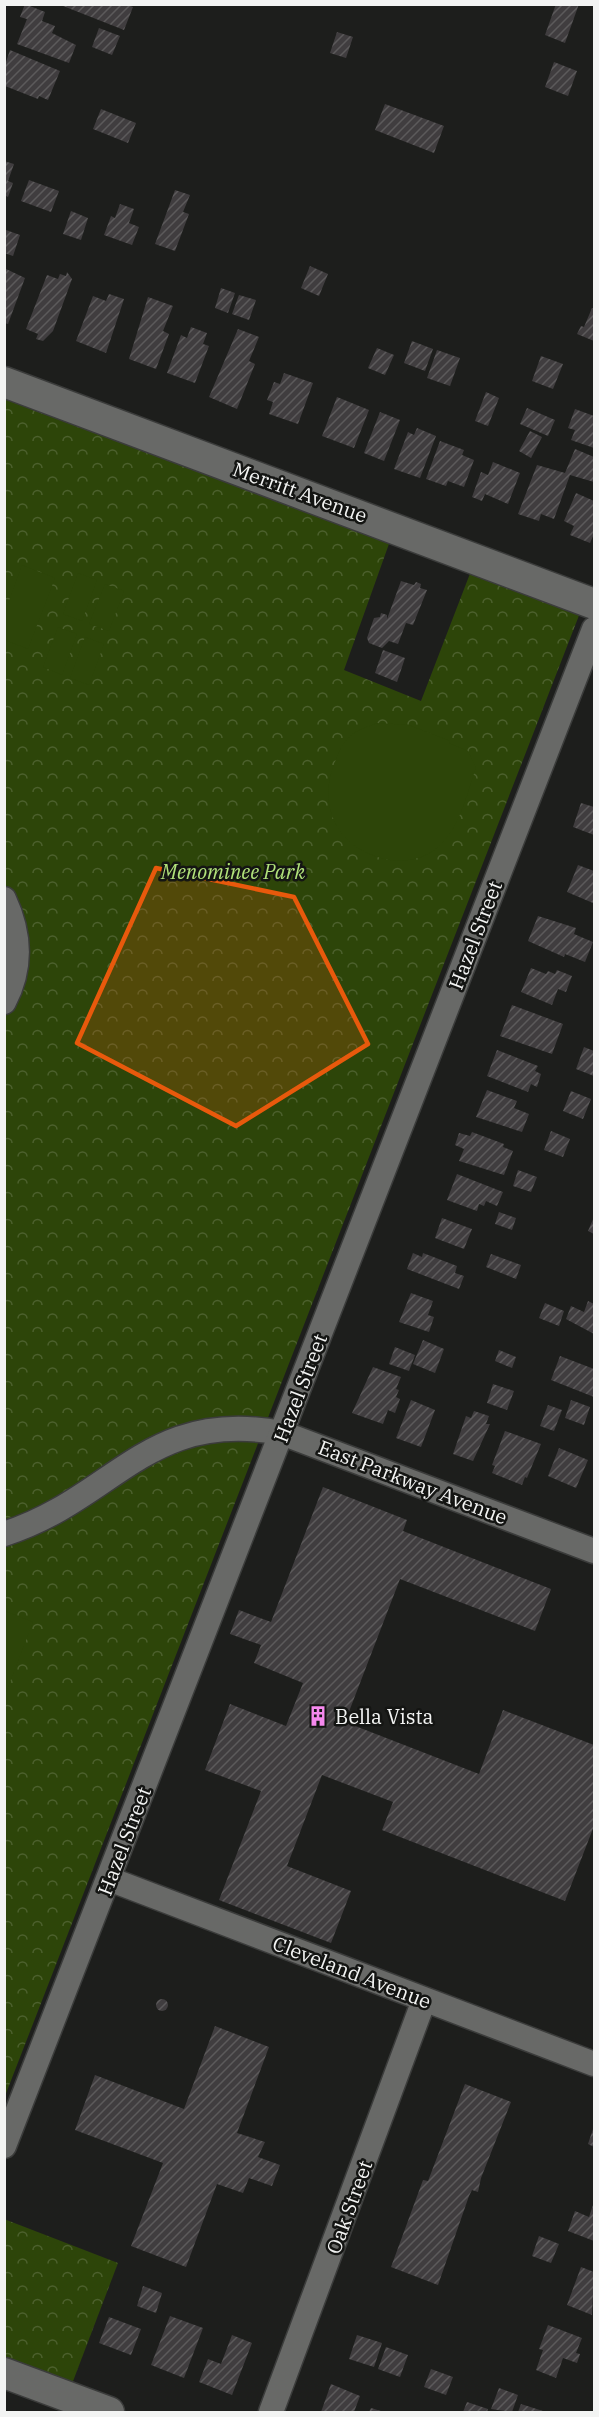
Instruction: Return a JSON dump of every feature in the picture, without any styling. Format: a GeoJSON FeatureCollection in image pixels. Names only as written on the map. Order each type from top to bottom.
{"type":"FeatureCollection","features":[{"type":"Feature","properties":{"kind":"street","name":"Merritt Avenue"},"geometry":{"type":"LineString","coordinates":[[4,382],[594,604]]}},
{"type":"Feature","properties":{"kind":"street","name":"Hazel Street"},"geometry":{"type":"LineString","coordinates":[[4,2146],[594,629]]}},
{"type":"Feature","properties":{"kind":"street"},"geometry":{"type":"LineString","coordinates":[[4,899],[13,918],[17,947],[15,969],[4,1002]]}},
{"type":"Feature","properties":{"kind":"street","name":"East Parkway Avenue"},"geometry":{"type":"LineString","coordinates":[[4,1534],[51,1516],[126,1464],[157,1446],[187,1434],[219,1428],[244,1427],[282,1433],[594,1551]]}},
{"type":"Feature","properties":{"kind":"street","name":"Cleveland Avenue"},"geometry":{"type":"LineString","coordinates":[[109,1880],[594,2064]]}},
{"type":"Feature","properties":{"kind":"street","name":"Oak Street"},"geometry":{"type":"LineString","coordinates":[[272,2412],[424,2000]]}},
{"type":"Feature","properties":{"kind":"street"},"geometry":{"type":"LineString","coordinates":[[4,2373],[109,2412]]}},
{"type":"Feature","properties":{"kind":"highlighted area"},"geometry":{"type":"Polygon","coordinates":[[[156,868],[294,897],[368,1044],[236,1126],[77,1043],[156,868]]]}},
{"type":"Feature","properties":{"kind":"green space","name":"Menominee Park"},"geometry":{"type":"Polygon","coordinates":[[[5,394],[395,527],[344,670],[421,701],[476,558],[585,600],[5,2096],[5,394]]]}},
{"type":"Feature","properties":{"kind":"green space"},"geometry":{"type":"Polygon","coordinates":[[[22,565],[55,578],[28,649],[5,640],[5,612],[22,565]]]}},
{"type":"Feature","properties":{"kind":"green space"},"geometry":{"type":"Polygon","coordinates":[[[78,573],[97,580],[82,621],[63,614],[78,573]]]}},
{"type":"Feature","properties":{"kind":"green space"},"geometry":{"type":"Polygon","coordinates":[[[105,584],[124,591],[109,631],[89,624],[105,584]]]}},
{"type":"Feature","properties":{"kind":"green space"},"geometry":{"type":"Polygon","coordinates":[[[58,627],[77,634],[62,675],[43,667],[58,627]]]}},
{"type":"Feature","properties":{"kind":"green space"},"geometry":{"type":"Polygon","coordinates":[[[85,637],[104,644],[89,685],[70,678],[85,637]]]}},
{"type":"Feature","properties":{"kind":"green space"},"geometry":{"type":"Polygon","coordinates":[[[377,723],[409,725],[450,741],[449,743],[468,751],[476,768],[461,812],[450,834],[433,851],[421,857],[394,860],[365,852],[352,844],[334,821],[328,793],[336,759],[348,738],[377,723]]]}},
{"type":"Feature","properties":{"kind":"green space"},"geometry":{"type":"Polygon","coordinates":[[[5,1611],[33,1622],[5,1695],[5,1611]]]}},
{"type":"Feature","properties":{"kind":"green space"},"geometry":{"type":"Polygon","coordinates":[[[4,2219],[118,2263],[67,2397],[5,2373],[4,2219]]]}},
{"type":"Feature","properties":{"kind":"building"},"geometry":{"type":"Polygon","coordinates":[[[25,4],[45,12],[42,21],[55,26],[52,33],[76,45],[69,63],[17,44],[27,19],[20,17],[25,4]]]}},
{"type":"Feature","properties":{"kind":"building"},"geometry":{"type":"Polygon","coordinates":[[[58,4],[126,4],[133,7],[124,30],[58,4]]]}},
{"type":"Feature","properties":{"kind":"building"},"geometry":{"type":"Polygon","coordinates":[[[556,4],[579,4],[565,43],[545,35],[556,4]]]}},
{"type":"Feature","properties":{"kind":"building"},"geometry":{"type":"Polygon","coordinates":[[[99,28],[120,36],[112,55],[92,47],[99,28]]]}},
{"type":"Feature","properties":{"kind":"building"},"geometry":{"type":"Polygon","coordinates":[[[337,32],[353,37],[346,58],[330,53],[337,32]]]}},
{"type":"Feature","properties":{"kind":"building"},"geometry":{"type":"Polygon","coordinates":[[[10,50],[60,71],[48,100],[39,96],[38,99],[5,86],[5,65],[10,50]]]}},
{"type":"Feature","properties":{"kind":"building"},"geometry":{"type":"Polygon","coordinates":[[[554,62],[577,71],[568,96],[545,87],[554,62]]]}},
{"type":"Feature","properties":{"kind":"building"},"geometry":{"type":"Polygon","coordinates":[[[385,104],[444,126],[434,153],[375,130],[385,104]]]}},
{"type":"Feature","properties":{"kind":"building"},"geometry":{"type":"Polygon","coordinates":[[[101,109],[136,123],[128,143],[93,129],[101,109]]]}},
{"type":"Feature","properties":{"kind":"building"},"geometry":{"type":"Polygon","coordinates":[[[4,161],[14,164],[8,181],[13,183],[8,197],[4,195],[4,161]]]}},
{"type":"Feature","properties":{"kind":"building"},"geometry":{"type":"Polygon","coordinates":[[[29,180],[59,191],[51,212],[21,201],[29,180]]]}},
{"type":"Feature","properties":{"kind":"building"},"geometry":{"type":"Polygon","coordinates":[[[175,190],[190,195],[183,212],[189,214],[175,251],[155,244],[175,190]]]}},
{"type":"Feature","properties":{"kind":"building"},"geometry":{"type":"Polygon","coordinates":[[[120,204],[134,209],[129,223],[139,227],[132,245],[104,235],[111,216],[115,218],[120,204]]]}},
{"type":"Feature","properties":{"kind":"building"},"geometry":{"type":"Polygon","coordinates":[[[71,211],[88,218],[81,240],[63,234],[71,211]]]}},
{"type":"Feature","properties":{"kind":"building"},"geometry":{"type":"Polygon","coordinates":[[[6,230],[20,235],[13,256],[4,253],[6,230]]]}},
{"type":"Feature","properties":{"kind":"building"},"geometry":{"type":"Polygon","coordinates":[[[310,266],[328,274],[319,296],[301,288],[310,266]]]}},
{"type":"Feature","properties":{"kind":"building"},"geometry":{"type":"Polygon","coordinates":[[[4,268],[25,278],[8,324],[4,323],[4,268]]]}},
{"type":"Feature","properties":{"kind":"building"},"geometry":{"type":"Polygon","coordinates":[[[67,272],[72,279],[53,331],[43,341],[36,339],[38,334],[26,329],[47,275],[58,279],[60,274],[66,276],[67,272]]]}},
{"type":"Feature","properties":{"kind":"building"},"geometry":{"type":"Polygon","coordinates":[[[221,288],[235,293],[228,313],[215,308],[221,288]]]}},
{"type":"Feature","properties":{"kind":"building"},"geometry":{"type":"Polygon","coordinates":[[[109,294],[124,299],[106,353],[76,341],[93,296],[106,301],[109,294]]]}},
{"type":"Feature","properties":{"kind":"building"},"geometry":{"type":"Polygon","coordinates":[[[239,295],[256,300],[249,320],[232,314],[239,295]]]}},
{"type":"Feature","properties":{"kind":"building"},"geometry":{"type":"Polygon","coordinates":[[[148,297],[173,306],[163,331],[169,334],[156,369],[129,359],[148,297]]]}},
{"type":"Feature","properties":{"kind":"building"},"geometry":{"type":"Polygon","coordinates":[[[592,308],[594,309],[594,341],[577,334],[581,326],[584,327],[592,308]]]}},
{"type":"Feature","properties":{"kind":"building"},"geometry":{"type":"Polygon","coordinates":[[[191,327],[207,333],[203,344],[209,346],[195,383],[167,373],[181,335],[187,338],[191,327]]]}},
{"type":"Feature","properties":{"kind":"building"},"geometry":{"type":"Polygon","coordinates":[[[238,329],[259,337],[249,361],[255,364],[237,409],[209,397],[238,329]]]}},
{"type":"Feature","properties":{"kind":"building"},"geometry":{"type":"Polygon","coordinates":[[[412,341],[433,349],[425,371],[404,363],[412,341]]]}},
{"type":"Feature","properties":{"kind":"building"},"geometry":{"type":"Polygon","coordinates":[[[377,348],[394,355],[385,375],[368,368],[377,348]]]}},
{"type":"Feature","properties":{"kind":"building"},"geometry":{"type":"Polygon","coordinates":[[[437,350],[460,358],[450,386],[427,378],[437,350]]]}},
{"type":"Feature","properties":{"kind":"building"},"geometry":{"type":"Polygon","coordinates":[[[541,356],[563,364],[553,389],[532,381],[541,356]]]}},
{"type":"Feature","properties":{"kind":"building"},"geometry":{"type":"Polygon","coordinates":[[[284,373],[313,383],[298,424],[269,414],[273,402],[267,400],[274,382],[280,384],[284,373]]]}},
{"type":"Feature","properties":{"kind":"building"},"geometry":{"type":"Polygon","coordinates":[[[486,392],[499,398],[488,426],[475,421],[486,392]]]}},
{"type":"Feature","properties":{"kind":"building"},"geometry":{"type":"Polygon","coordinates":[[[337,397],[369,410],[354,448],[322,436],[337,397]]]}},
{"type":"Feature","properties":{"kind":"building"},"geometry":{"type":"Polygon","coordinates":[[[527,408],[555,420],[548,436],[520,424],[527,408]]]}},
{"type":"Feature","properties":{"kind":"building"},"geometry":{"type":"Polygon","coordinates":[[[575,409],[594,416],[594,448],[571,440],[575,430],[568,428],[575,409]]]}},
{"type":"Feature","properties":{"kind":"building"},"geometry":{"type":"Polygon","coordinates":[[[380,412],[400,420],[384,461],[364,453],[380,412]]]}},
{"type":"Feature","properties":{"kind":"building"},"geometry":{"type":"Polygon","coordinates":[[[417,428],[436,436],[420,478],[394,469],[408,432],[414,435],[417,428]]]}},
{"type":"Feature","properties":{"kind":"building"},"geometry":{"type":"Polygon","coordinates":[[[530,431],[542,437],[531,458],[519,451],[530,431]]]}},
{"type":"Feature","properties":{"kind":"building"},"geometry":{"type":"Polygon","coordinates":[[[440,441],[464,450],[462,455],[474,460],[464,487],[448,481],[446,486],[426,479],[440,441]]]}},
{"type":"Feature","properties":{"kind":"building"},"geometry":{"type":"Polygon","coordinates":[[[575,449],[594,457],[594,482],[570,475],[554,519],[541,514],[539,521],[518,514],[537,465],[565,473],[575,449]]]}},
{"type":"Feature","properties":{"kind":"building"},"geometry":{"type":"Polygon","coordinates":[[[493,462],[520,473],[508,504],[485,494],[482,501],[472,497],[481,472],[488,475],[493,462]]]}},
{"type":"Feature","properties":{"kind":"building"},"geometry":{"type":"Polygon","coordinates":[[[576,493],[594,501],[594,534],[590,543],[570,535],[574,526],[564,521],[576,493]]]}},
{"type":"Feature","properties":{"kind":"building"},"geometry":{"type":"Polygon","coordinates":[[[401,581],[414,585],[416,582],[421,584],[420,588],[427,590],[413,625],[406,623],[398,644],[389,641],[382,648],[369,643],[367,638],[374,618],[380,617],[381,613],[387,615],[387,619],[401,581]]]}},
{"type":"Feature","properties":{"kind":"building"},"geometry":{"type":"Polygon","coordinates":[[[383,650],[405,658],[397,682],[375,673],[383,650]]]}},
{"type":"Feature","properties":{"kind":"building"},"geometry":{"type":"Polygon","coordinates":[[[581,803],[594,807],[594,835],[573,827],[581,803]]]}},
{"type":"Feature","properties":{"kind":"building"},"geometry":{"type":"Polygon","coordinates":[[[578,865],[594,871],[593,903],[567,892],[578,865]]]}},
{"type":"Feature","properties":{"kind":"building"},"geometry":{"type":"Polygon","coordinates":[[[538,916],[576,928],[574,934],[593,942],[585,962],[565,954],[564,957],[528,941],[538,916]]]}},
{"type":"Feature","properties":{"kind":"building"},"geometry":{"type":"Polygon","coordinates":[[[531,968],[546,974],[548,971],[555,974],[557,970],[572,976],[566,992],[558,989],[552,1005],[521,992],[531,968]]]}},
{"type":"Feature","properties":{"kind":"building"},"geometry":{"type":"Polygon","coordinates":[[[512,1005],[563,1024],[552,1054],[500,1036],[512,1005]]]}},
{"type":"Feature","properties":{"kind":"building"},"geometry":{"type":"Polygon","coordinates":[[[584,1047],[594,1051],[594,1076],[576,1069],[584,1047]]]}},
{"type":"Feature","properties":{"kind":"building"},"geometry":{"type":"Polygon","coordinates":[[[497,1050],[538,1066],[535,1071],[541,1074],[537,1087],[531,1084],[528,1092],[487,1076],[497,1050]]]}},
{"type":"Feature","properties":{"kind":"building"},"geometry":{"type":"Polygon","coordinates":[[[487,1090],[517,1101],[514,1108],[529,1114],[522,1132],[476,1117],[487,1090]]]}},
{"type":"Feature","properties":{"kind":"building"},"geometry":{"type":"Polygon","coordinates":[[[571,1091],[591,1099],[583,1119],[563,1111],[571,1091]]]}},
{"type":"Feature","properties":{"kind":"building"},"geometry":{"type":"Polygon","coordinates":[[[551,1131],[570,1139],[563,1157],[544,1150],[551,1131]]]}},
{"type":"Feature","properties":{"kind":"building"},"geometry":{"type":"Polygon","coordinates":[[[472,1132],[504,1144],[503,1147],[513,1151],[504,1175],[459,1161],[464,1149],[455,1145],[459,1133],[470,1136],[472,1132]]]}},
{"type":"Feature","properties":{"kind":"building"},"geometry":{"type":"Polygon","coordinates":[[[518,1170],[537,1177],[531,1192],[513,1186],[518,1170]]]}},
{"type":"Feature","properties":{"kind":"building"},"geometry":{"type":"Polygon","coordinates":[[[457,1174],[503,1192],[497,1206],[486,1201],[484,1206],[479,1204],[477,1211],[447,1200],[457,1174]]]}},
{"type":"Feature","properties":{"kind":"building"},"geometry":{"type":"Polygon","coordinates":[[[499,1212],[516,1218],[512,1230],[495,1224],[499,1212]]]}},
{"type":"Feature","properties":{"kind":"building"},"geometry":{"type":"Polygon","coordinates":[[[594,1217],[594,1234],[588,1231],[594,1217]]]}},
{"type":"Feature","properties":{"kind":"building"},"geometry":{"type":"Polygon","coordinates":[[[442,1218],[472,1229],[464,1249],[435,1238],[442,1218]]]}},
{"type":"Feature","properties":{"kind":"building"},"geometry":{"type":"Polygon","coordinates":[[[413,1253],[422,1257],[423,1253],[457,1266],[455,1273],[464,1276],[459,1289],[407,1269],[413,1253]]]}},
{"type":"Feature","properties":{"kind":"building"},"geometry":{"type":"Polygon","coordinates":[[[491,1254],[521,1265],[516,1279],[486,1267],[491,1254]]]}},
{"type":"Feature","properties":{"kind":"building"},"geometry":{"type":"Polygon","coordinates":[[[411,1293],[433,1301],[428,1315],[434,1317],[429,1332],[399,1322],[411,1293]]]}},
{"type":"Feature","properties":{"kind":"building"},"geometry":{"type":"Polygon","coordinates":[[[588,1301],[594,1304],[594,1334],[566,1319],[571,1306],[584,1312],[588,1301]]]}},
{"type":"Feature","properties":{"kind":"building"},"geometry":{"type":"Polygon","coordinates":[[[545,1303],[564,1311],[559,1326],[539,1318],[545,1303]]]}},
{"type":"Feature","properties":{"kind":"building"},"geometry":{"type":"Polygon","coordinates":[[[423,1340],[444,1349],[435,1373],[413,1364],[423,1340]]]}},
{"type":"Feature","properties":{"kind":"building"},"geometry":{"type":"Polygon","coordinates":[[[395,1347],[415,1355],[409,1371],[389,1364],[395,1347]]]}},
{"type":"Feature","properties":{"kind":"building"},"geometry":{"type":"Polygon","coordinates":[[[499,1350],[516,1357],[512,1368],[495,1361],[499,1350]]]}},
{"type":"Feature","properties":{"kind":"building"},"geometry":{"type":"Polygon","coordinates":[[[560,1356],[594,1369],[594,1397],[551,1380],[560,1356]]]}},
{"type":"Feature","properties":{"kind":"building"},"geometry":{"type":"Polygon","coordinates":[[[373,1367],[401,1377],[396,1389],[399,1390],[396,1397],[400,1399],[395,1413],[388,1410],[383,1424],[352,1413],[373,1367]]]}},
{"type":"Feature","properties":{"kind":"building"},"geometry":{"type":"Polygon","coordinates":[[[493,1384],[514,1391],[507,1410],[487,1403],[493,1384]]]}},
{"type":"Feature","properties":{"kind":"building"},"geometry":{"type":"Polygon","coordinates":[[[411,1400],[435,1410],[421,1447],[396,1438],[411,1400]]]}},
{"type":"Feature","properties":{"kind":"building"},"geometry":{"type":"Polygon","coordinates":[[[571,1400],[590,1407],[584,1425],[565,1418],[571,1400]]]}},
{"type":"Feature","properties":{"kind":"building"},"geometry":{"type":"Polygon","coordinates":[[[548,1405],[562,1410],[554,1431],[540,1426],[548,1405]]]}},
{"type":"Feature","properties":{"kind":"building"},"geometry":{"type":"Polygon","coordinates":[[[474,1411],[489,1416],[486,1424],[490,1424],[473,1461],[453,1454],[466,1416],[471,1418],[474,1411]]]}},
{"type":"Feature","properties":{"kind":"building"},"geometry":{"type":"Polygon","coordinates":[[[505,1431],[541,1444],[522,1485],[492,1473],[495,1466],[492,1465],[505,1431]]]}},
{"type":"Feature","properties":{"kind":"building"},"geometry":{"type":"Polygon","coordinates":[[[559,1448],[588,1460],[576,1488],[548,1476],[559,1448]]]}},
{"type":"Feature","properties":{"kind":"building","name":"Bella Vista"},"geometry":{"type":"Polygon","coordinates":[[[323,1487],[407,1520],[403,1531],[551,1589],[535,1631],[400,1579],[345,1722],[479,1774],[503,1710],[594,1745],[594,1826],[565,1901],[382,1830],[393,1802],[322,1775],[287,1866],[351,1891],[331,1943],[219,1900],[261,1791],[205,1770],[230,1704],[286,1726],[303,1683],[254,1663],[261,1645],[230,1634],[239,1610],[271,1622],[323,1487]]]}},
{"type":"Feature","properties":{"kind":"building"},"geometry":{"type":"Polygon","coordinates":[[[164,1999],[168,2005],[164,2011],[160,2011],[156,2003],[164,1999]]]}},
{"type":"Feature","properties":{"kind":"building"},"geometry":{"type":"Polygon","coordinates":[[[215,2026],[269,2047],[237,2133],[265,2142],[258,2157],[280,2165],[272,2186],[249,2178],[243,2193],[217,2184],[186,2267],[131,2246],[163,2163],[75,2130],[95,2075],[184,2109],[215,2026]]]}},
{"type":"Feature","properties":{"kind":"building"},"geometry":{"type":"Polygon","coordinates":[[[465,2084],[511,2102],[481,2178],[478,2192],[472,2190],[469,2196],[438,2285],[391,2267],[423,2180],[428,2181],[465,2084]]]}},
{"type":"Feature","properties":{"kind":"building"},"geometry":{"type":"Polygon","coordinates":[[[594,2126],[594,2147],[588,2144],[594,2126]]]}},
{"type":"Feature","properties":{"kind":"building"},"geometry":{"type":"Polygon","coordinates":[[[594,2202],[594,2241],[568,2231],[575,2211],[589,2217],[594,2202]]]}},
{"type":"Feature","properties":{"kind":"building"},"geometry":{"type":"Polygon","coordinates":[[[539,2236],[559,2244],[551,2263],[532,2256],[539,2236]]]}},
{"type":"Feature","properties":{"kind":"building"},"geometry":{"type":"Polygon","coordinates":[[[581,2267],[594,2272],[592,2315],[567,2305],[581,2267]]]}},
{"type":"Feature","properties":{"kind":"building"},"geometry":{"type":"Polygon","coordinates":[[[143,2286],[162,2293],[156,2313],[137,2306],[143,2286]]]}},
{"type":"Feature","properties":{"kind":"building"},"geometry":{"type":"Polygon","coordinates":[[[170,2316],[203,2328],[184,2378],[151,2365],[170,2316]]]}},
{"type":"Feature","properties":{"kind":"building"},"geometry":{"type":"Polygon","coordinates":[[[109,2317],[141,2329],[131,2355],[99,2343],[109,2317]]]}},
{"type":"Feature","properties":{"kind":"building"},"geometry":{"type":"Polygon","coordinates":[[[548,2325],[582,2338],[576,2353],[580,2354],[577,2363],[563,2358],[556,2378],[536,2370],[543,2350],[539,2349],[548,2325]]]}},
{"type":"Feature","properties":{"kind":"building"},"geometry":{"type":"Polygon","coordinates":[[[232,2335],[252,2343],[232,2395],[199,2382],[208,2359],[221,2364],[232,2335]]]}},
{"type":"Feature","properties":{"kind":"building"},"geometry":{"type":"Polygon","coordinates":[[[357,2335],[382,2343],[374,2367],[349,2359],[357,2335]]]}},
{"type":"Feature","properties":{"kind":"building"},"geometry":{"type":"Polygon","coordinates":[[[386,2347],[408,2355],[400,2377],[378,2369],[386,2347]]]}},
{"type":"Feature","properties":{"kind":"building"},"geometry":{"type":"Polygon","coordinates":[[[431,2369],[453,2377],[446,2395],[424,2387],[431,2369]]]}},
{"type":"Feature","properties":{"kind":"building"},"geometry":{"type":"Polygon","coordinates":[[[331,2384],[360,2396],[354,2412],[321,2412],[331,2384]]]}},
{"type":"Feature","properties":{"kind":"building"},"geometry":{"type":"Polygon","coordinates":[[[499,2388],[518,2395],[512,2412],[491,2409],[499,2388]]]}},
{"type":"Feature","properties":{"kind":"building"},"geometry":{"type":"Polygon","coordinates":[[[467,2402],[488,2409],[487,2412],[463,2412],[467,2402]]]}},
{"type":"Feature","properties":{"kind":"building"},"geometry":{"type":"Polygon","coordinates":[[[521,2404],[546,2412],[518,2412],[521,2404]]]}},
{"type":"Feature","properties":{"kind":"building"},"geometry":{"type":"Polygon","coordinates":[[[371,2408],[384,2412],[369,2412],[371,2408]]]}},
{"type":"Feature","properties":{"kind":"place","name":"Bella Vista"},"geometry":{"type":"Point","coordinates":[318,1716]}}]}
